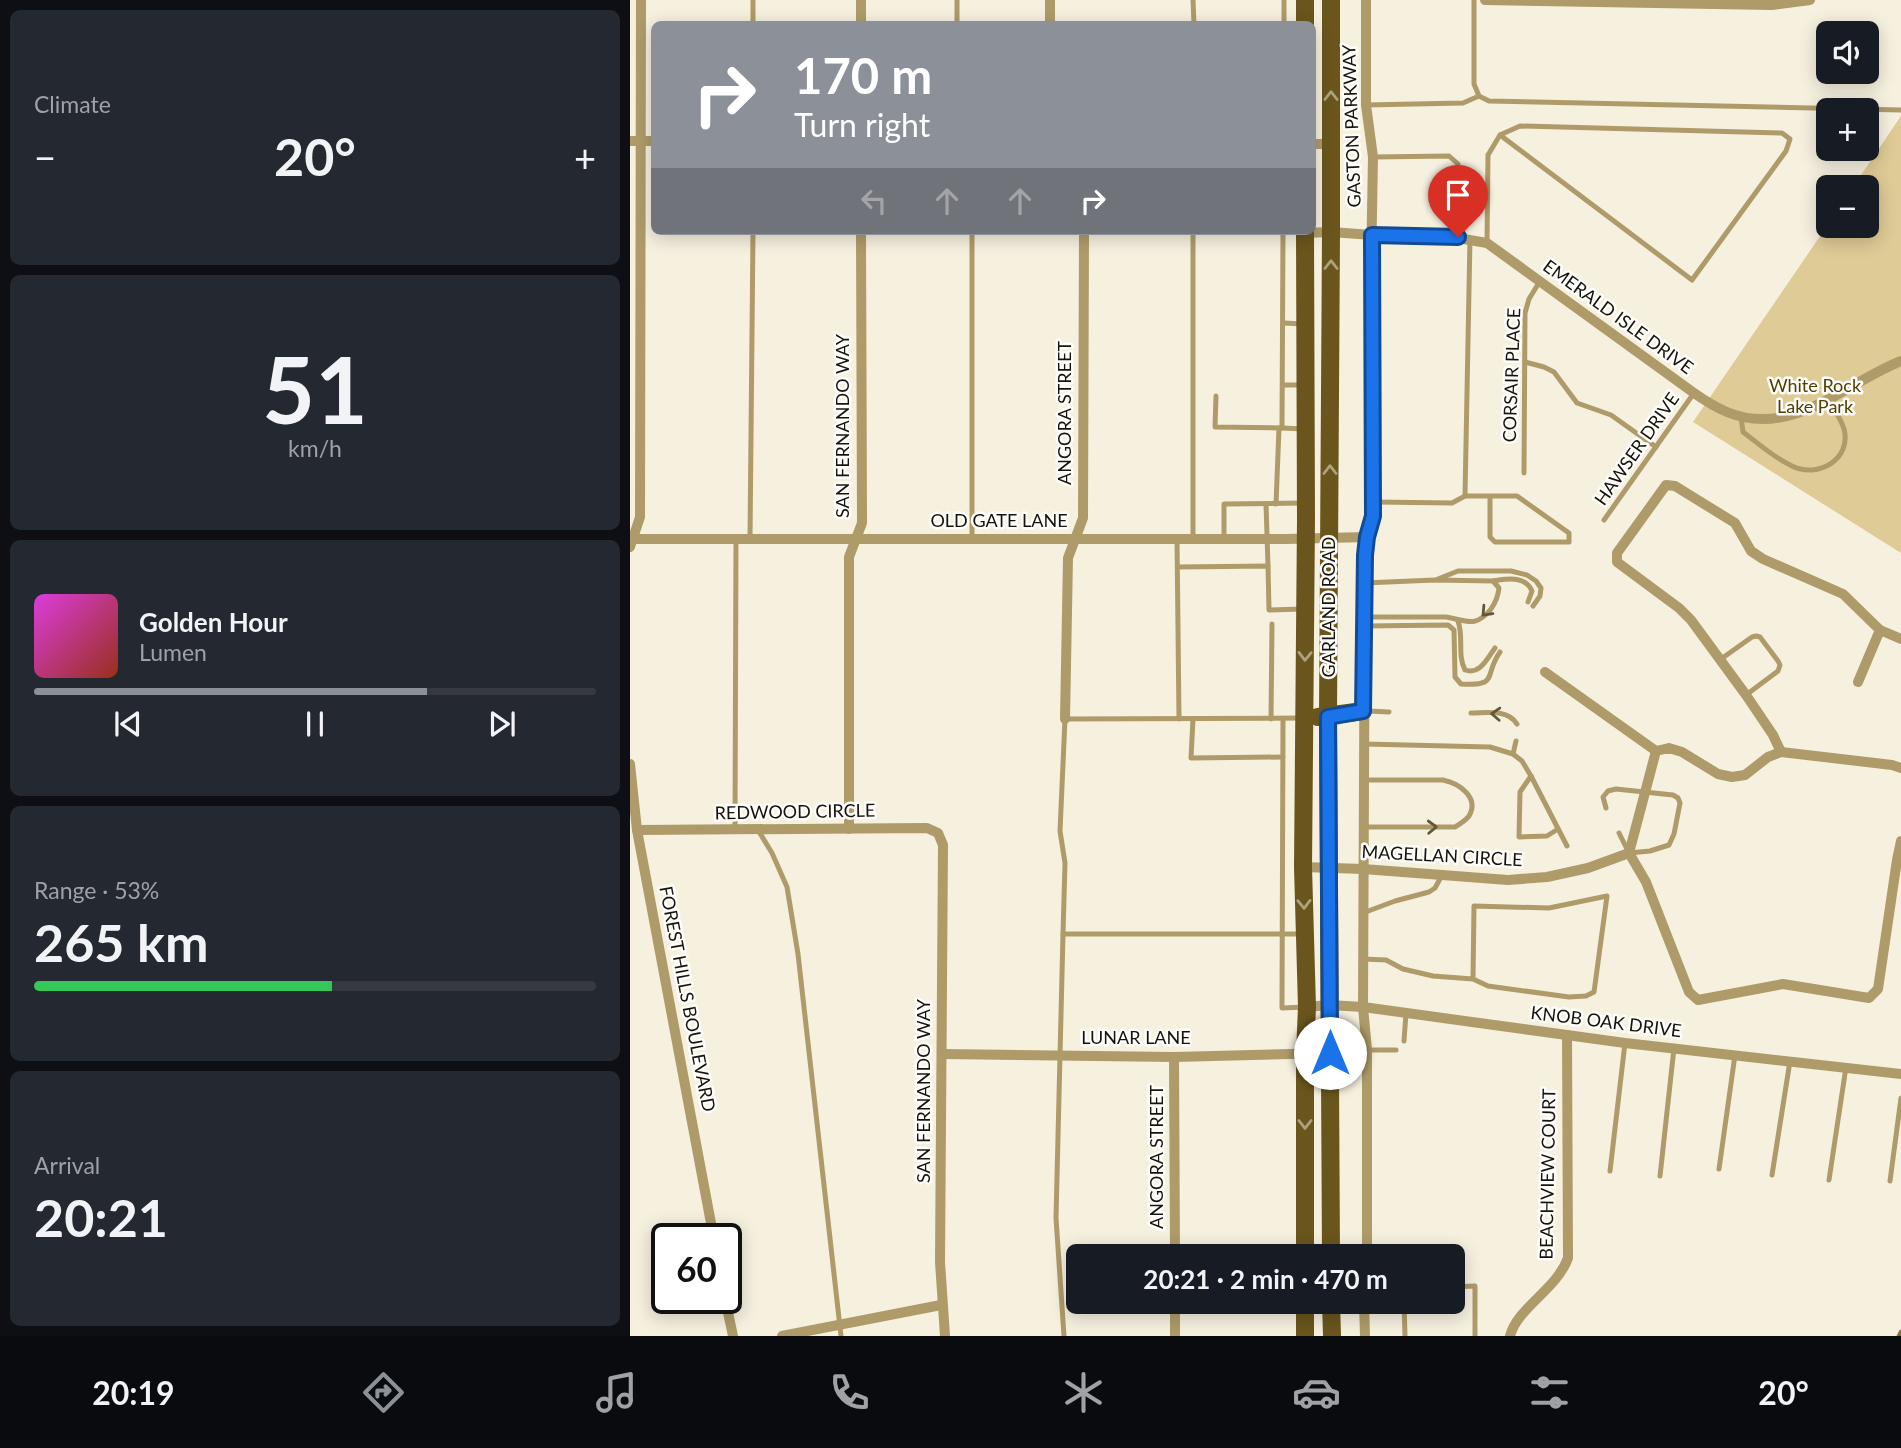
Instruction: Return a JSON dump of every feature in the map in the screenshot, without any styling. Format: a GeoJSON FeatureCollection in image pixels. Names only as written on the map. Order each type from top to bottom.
{"type":"FeatureCollection","features":[{"type":"Feature","properties":{"kind":"main road","name":"GARLAND ROAD"},"geometry":{"type":"LineString","coordinates":[[1331,0],[1328,717],[1331,1244]]}},
{"type":"Feature","properties":{"kind":"main road","name":"GARLAND ROAD"},"geometry":{"type":"LineString","coordinates":[[1305,235],[1305,1244]]}},
{"type":"Feature","properties":{"kind":"main road"},"geometry":{"type":"LineString","coordinates":[[1304,719],[1363,711]]}},
{"type":"Feature","properties":{"kind":"main road"},"geometry":{"type":"LineString","coordinates":[[1305,1314],[1305,1336]]}},
{"type":"Feature","properties":{"kind":"main road"},"geometry":{"type":"LineString","coordinates":[[1331,1314],[1332,1336]]}},
{"type":"Feature","properties":{"kind":"street"},"geometry":{"type":"LineString","coordinates":[[631,542],[640,517],[635,141],[641,0]]}},
{"type":"Feature","properties":{"kind":"street"},"geometry":{"type":"LineString","coordinates":[[861,0],[861,21]]}},
{"type":"Feature","properties":{"kind":"street"},"geometry":{"type":"LineString","coordinates":[[1051,0],[1051,21]]}},
{"type":"Feature","properties":{"kind":"street","name":"GASTON PARKWAY"},"geometry":{"type":"LineString","coordinates":[[1366,0],[1366,104],[1373,157],[1372,520],[1367,537],[1364,583],[1363,711],[1363,1007],[1367,1050],[1367,1244]]}},
{"type":"Feature","properties":{"kind":"street"},"geometry":{"type":"LineString","coordinates":[[1485,0],[1772,5],[1810,0]]}},
{"type":"Feature","properties":{"kind":"street"},"geometry":{"type":"LineString","coordinates":[[1316,144],[1331,144]]}},
{"type":"Feature","properties":{"kind":"street","name":"EMERALD ISLE DRIVE"},"geometry":{"type":"LineString","coordinates":[[1316,232],[1464,238],[1487,243],[1694,393],[1726,412],[1741,417],[1780,418],[1804,411],[1901,361]]}},
{"type":"Feature","properties":{"kind":"street","name":"SAN FERNANDO WAY"},"geometry":{"type":"LineString","coordinates":[[849,829],[849,557],[862,523],[861,235]]}},
{"type":"Feature","properties":{"kind":"street","name":"ANGORA STREET"},"geometry":{"type":"LineString","coordinates":[[1065,719],[1068,558],[1083,518],[1084,235]]}},
{"type":"Feature","properties":{"kind":"street"},"geometry":{"type":"LineString","coordinates":[[1781,752],[1746,695],[1691,620],[1617,562],[1617,553],[1666,485],[1675,486],[1735,523],[1751,551],[1763,559],[1843,594],[1880,630],[1901,639]]}},
{"type":"Feature","properties":{"kind":"street","name":"OLD GATE LANE"},"geometry":{"type":"LineString","coordinates":[[631,542],[736,539],[1367,537]]}},
{"type":"Feature","properties":{"kind":"street"},"geometry":{"type":"LineString","coordinates":[[1858,682],[1880,630]]}},
{"type":"Feature","properties":{"kind":"street"},"geometry":{"type":"LineString","coordinates":[[1545,672],[1656,751],[1668,748],[1682,752],[1718,774],[1732,777],[1745,775],[1768,757],[1781,752],[1901,768]]}},
{"type":"Feature","properties":{"kind":"street"},"geometry":{"type":"LineString","coordinates":[[1656,751],[1629,853],[1646,882],[1689,992],[1698,1000],[1783,984],[1869,998],[1878,989],[1901,841]]}},
{"type":"Feature","properties":{"kind":"street","name":"FOREST HILLS BOULEVARD"},"geometry":{"type":"LineString","coordinates":[[630,764],[637,830],[711,1223]]}},
{"type":"Feature","properties":{"kind":"street","name":"REDWOOD CIRCLE"},"geometry":{"type":"LineString","coordinates":[[637,830],[927,828],[938,834],[943,845]]}},
{"type":"Feature","properties":{"kind":"street","name":"SAN FERNANDO WAY"},"geometry":{"type":"LineString","coordinates":[[943,845],[940,1262],[945,1336]]}},
{"type":"Feature","properties":{"kind":"street","name":"MAGELLAN CIRCLE"},"geometry":{"type":"LineString","coordinates":[[1303,867],[1508,880],[1547,877],[1629,853]]}},
{"type":"Feature","properties":{"kind":"street"},"geometry":{"type":"LineString","coordinates":[[1888,922],[1901,924]]}},
{"type":"Feature","properties":{"kind":"street","name":"KNOB OAK DRIVE"},"geometry":{"type":"LineString","coordinates":[[1307,1007],[1363,1007],[1625,1043],[1901,1073]]}},
{"type":"Feature","properties":{"kind":"street","name":"BEACHVIEW COURT"},"geometry":{"type":"LineString","coordinates":[[1510,1336],[1518,1319],[1563,1272],[1568,1258],[1567,1035]]}},
{"type":"Feature","properties":{"kind":"street","name":"LUNAR LANE"},"geometry":{"type":"LineString","coordinates":[[942,1054],[1174,1057],[1330,1053]]}},
{"type":"Feature","properties":{"kind":"street","name":"ANGORA STREET"},"geometry":{"type":"LineString","coordinates":[[1174,1057],[1175,1244]]}},
{"type":"Feature","properties":{"kind":"street"},"geometry":{"type":"LineString","coordinates":[[782,1336],[840,1330],[942,1305]]}},
{"type":"Feature","properties":{"kind":"street"},"geometry":{"type":"LineString","coordinates":[[728,1314],[733,1336]]}},
{"type":"Feature","properties":{"kind":"street"},"geometry":{"type":"LineString","coordinates":[[1175,1314],[1175,1336]]}},
{"type":"Feature","properties":{"kind":"street"},"geometry":{"type":"LineString","coordinates":[[1364,1314],[1365,1336]]}},
{"type":"Feature","properties":{"kind":"lane"},"geometry":{"type":"LineString","coordinates":[[752,0],[753,21]]}},
{"type":"Feature","properties":{"kind":"lane"},"geometry":{"type":"LineString","coordinates":[[957,0],[957,21]]}},
{"type":"Feature","properties":{"kind":"lane"},"geometry":{"type":"LineString","coordinates":[[1194,0],[1194,21]]}},
{"type":"Feature","properties":{"kind":"lane"},"geometry":{"type":"LineString","coordinates":[[1284,0],[1284,21]]}},
{"type":"Feature","properties":{"kind":"lane"},"geometry":{"type":"LineString","coordinates":[[1474,0],[1474,84],[1479,96],[1489,101],[1901,110]]}},
{"type":"Feature","properties":{"kind":"lane"},"geometry":{"type":"LineString","coordinates":[[1284,13],[1305,13]]}},
{"type":"Feature","properties":{"kind":"lane"},"geometry":{"type":"LineString","coordinates":[[1366,104],[1463,103],[1479,96]]}},
{"type":"Feature","properties":{"kind":"lane"},"geometry":{"type":"LineString","coordinates":[[1487,243],[1489,155],[1500,135],[1520,126],[1782,133],[1790,139],[1786,151],[1692,280],[1500,135]]}},
{"type":"Feature","properties":{"kind":"lane"},"geometry":{"type":"LineString","coordinates":[[1373,157],[1449,156],[1458,164],[1464,238],[1465,496]]}},
{"type":"Feature","properties":{"kind":"lane"},"geometry":{"type":"LineString","coordinates":[[750,539],[752,235]]}},
{"type":"Feature","properties":{"kind":"lane"},"geometry":{"type":"LineString","coordinates":[[972,235],[972,538]]}},
{"type":"Feature","properties":{"kind":"lane"},"geometry":{"type":"LineString","coordinates":[[1193,235],[1193,539]]}},
{"type":"Feature","properties":{"kind":"lane"},"geometry":{"type":"LineString","coordinates":[[1276,503],[1283,385],[1283,235]]}},
{"type":"Feature","properties":{"kind":"lane","name":"CORSAIR PLACE"},"geometry":{"type":"LineString","coordinates":[[1524,473],[1525,313],[1539,281]]}},
{"type":"Feature","properties":{"kind":"lane"},"geometry":{"type":"LineString","coordinates":[[1284,323],[1306,324]]}},
{"type":"Feature","properties":{"kind":"lane"},"geometry":{"type":"LineString","coordinates":[[1525,362],[1554,372],[1577,403],[1611,415],[1656,447]]}},
{"type":"Feature","properties":{"kind":"lane"},"geometry":{"type":"LineString","coordinates":[[1283,385],[1305,385]]}},
{"type":"Feature","properties":{"kind":"lane","name":"HAWSER DRIVE"},"geometry":{"type":"LineString","coordinates":[[1604,520],[1694,393]]}},
{"type":"Feature","properties":{"kind":"lane"},"geometry":{"type":"LineString","coordinates":[[1216,396],[1215,427],[1305,429]]}},
{"type":"Feature","properties":{"kind":"lane"},"geometry":{"type":"LineString","coordinates":[[1741,417],[1743,432],[1792,466],[1808,471],[1821,470],[1832,463],[1845,440],[1844,429],[1829,400]]}},
{"type":"Feature","properties":{"kind":"lane"},"geometry":{"type":"LineString","coordinates":[[1372,502],[1452,503],[1465,496],[1490,496],[1517,496],[1569,533],[1569,542],[1495,542],[1490,537],[1490,496]]}},
{"type":"Feature","properties":{"kind":"lane"},"geometry":{"type":"LineString","coordinates":[[1266,503],[1269,610],[1305,609]]}},
{"type":"Feature","properties":{"kind":"lane"},"geometry":{"type":"LineString","coordinates":[[1224,538],[1224,504],[1306,503]]}},
{"type":"Feature","properties":{"kind":"lane"},"geometry":{"type":"LineString","coordinates":[[736,539],[736,830]]}},
{"type":"Feature","properties":{"kind":"lane"},"geometry":{"type":"LineString","coordinates":[[1177,539],[1179,719]]}},
{"type":"Feature","properties":{"kind":"lane"},"geometry":{"type":"LineString","coordinates":[[1178,567],[1268,566]]}},
{"type":"Feature","properties":{"kind":"lane"},"geometry":{"type":"LineString","coordinates":[[1364,583],[1513,579],[1529,585],[1532,590],[1530,604],[1540,596],[1541,589],[1536,581],[1527,575],[1511,571],[1458,571],[1435,580]]}},
{"type":"Feature","properties":{"kind":"lane"},"geometry":{"type":"LineString","coordinates":[[1365,621],[1446,617],[1458,621],[1481,620],[1499,593],[1493,580]]}},
{"type":"Feature","properties":{"kind":"lane"},"geometry":{"type":"LineString","coordinates":[[1365,621],[1452,627],[1455,677],[1461,684],[1480,685],[1487,681],[1497,650],[1476,671],[1465,670],[1461,660],[1461,630],[1458,621]]}},
{"type":"Feature","properties":{"kind":"lane"},"geometry":{"type":"LineString","coordinates":[[1271,719],[1272,625]]}},
{"type":"Feature","properties":{"kind":"lane"},"geometry":{"type":"LineString","coordinates":[[1721,659],[1756,636],[1778,661],[1778,671],[1746,695]]}},
{"type":"Feature","properties":{"kind":"lane"},"geometry":{"type":"LineString","coordinates":[[1363,711],[1389,712]]}},
{"type":"Feature","properties":{"kind":"lane"},"geometry":{"type":"LineString","coordinates":[[1471,713],[1507,714],[1514,718],[1517,724]]}},
{"type":"Feature","properties":{"kind":"lane"},"geometry":{"type":"LineString","coordinates":[[1064,1336],[1056,1218],[1065,863],[1060,831],[1065,719],[1304,719]]}},
{"type":"Feature","properties":{"kind":"lane"},"geometry":{"type":"LineString","coordinates":[[1193,719],[1191,758],[1283,757]]}},
{"type":"Feature","properties":{"kind":"lane"},"geometry":{"type":"LineString","coordinates":[[1283,719],[1282,1007],[1307,1007]]}},
{"type":"Feature","properties":{"kind":"lane"},"geometry":{"type":"LineString","coordinates":[[1513,754],[1516,741]]}},
{"type":"Feature","properties":{"kind":"lane"},"geometry":{"type":"LineString","coordinates":[[1364,744],[1490,747],[1513,754],[1522,761],[1531,776],[1567,846]]}},
{"type":"Feature","properties":{"kind":"lane"},"geometry":{"type":"LineString","coordinates":[[1531,776],[1520,792],[1519,837],[1547,836],[1558,829]]}},
{"type":"Feature","properties":{"kind":"lane"},"geometry":{"type":"LineString","coordinates":[[1363,827],[1455,827],[1470,814],[1472,803],[1464,788],[1453,782],[1365,780]]}},
{"type":"Feature","properties":{"kind":"lane"},"geometry":{"type":"LineString","coordinates":[[1606,808],[1603,797],[1608,791],[1616,789],[1673,794],[1678,798],[1680,803],[1669,845],[1650,851],[1629,853],[1619,833]]}},
{"type":"Feature","properties":{"kind":"lane"},"geometry":{"type":"LineString","coordinates":[[758,830],[787,887],[799,954],[840,1330]]}},
{"type":"Feature","properties":{"kind":"lane"},"geometry":{"type":"LineString","coordinates":[[1363,913],[1429,892],[1435,888],[1442,875]]}},
{"type":"Feature","properties":{"kind":"lane"},"geometry":{"type":"LineString","coordinates":[[1363,958],[1386,960],[1403,969],[1433,976],[1473,979],[1488,986],[1569,997],[1586,996],[1594,992],[1607,896],[1549,908],[1474,906],[1473,979]]}},
{"type":"Feature","properties":{"kind":"lane"},"geometry":{"type":"LineString","coordinates":[[1063,934],[1304,934]]}},
{"type":"Feature","properties":{"kind":"lane"},"geometry":{"type":"LineString","coordinates":[[1404,1041],[1406,1013]]}},
{"type":"Feature","properties":{"kind":"lane"},"geometry":{"type":"LineString","coordinates":[[1610,1171],[1625,1043]]}},
{"type":"Feature","properties":{"kind":"lane"},"geometry":{"type":"LineString","coordinates":[[1660,1176],[1674,1048]]}},
{"type":"Feature","properties":{"kind":"lane"},"geometry":{"type":"LineString","coordinates":[[1367,1050],[1396,1051]]}},
{"type":"Feature","properties":{"kind":"lane"},"geometry":{"type":"LineString","coordinates":[[1719,1169],[1735,1055]]}},
{"type":"Feature","properties":{"kind":"lane"},"geometry":{"type":"LineString","coordinates":[[1772,1175],[1790,1061]]}},
{"type":"Feature","properties":{"kind":"lane"},"geometry":{"type":"LineString","coordinates":[[1829,1181],[1846,1068]]}},
{"type":"Feature","properties":{"kind":"lane"},"geometry":{"type":"LineString","coordinates":[[1890,1181],[1901,1098]]}},
{"type":"Feature","properties":{"kind":"lane"},"geometry":{"type":"LineString","coordinates":[[1465,1286],[1475,1286],[1475,1336]]}},
{"type":"Feature","properties":{"kind":"lane"},"geometry":{"type":"LineString","coordinates":[[1404,1314],[1405,1336]]}},
{"type":"Feature","properties":{"kind":"green space","name":"White Rock Lake Park"},"geometry":{"type":"Polygon","coordinates":[[[1901,116],[1901,553],[1693,422],[1819,238],[1879,238],[1879,175],[1861,175],[1871,161],[1879,161],[1879,149],[1901,116]]]}},
{"type":"Feature","properties":{"kind":"waterway"},"geometry":{"type":"LineString","coordinates":[[1899,1336],[1901,1332]]}},
{"type":"Feature","properties":{"kind":"route"},"geometry":{"type":"LineString","coordinates":[[1330,1053],[1328,717],[1363,711],[1365,555],[1373,516],[1372,235],[1458,237]]}}]}
